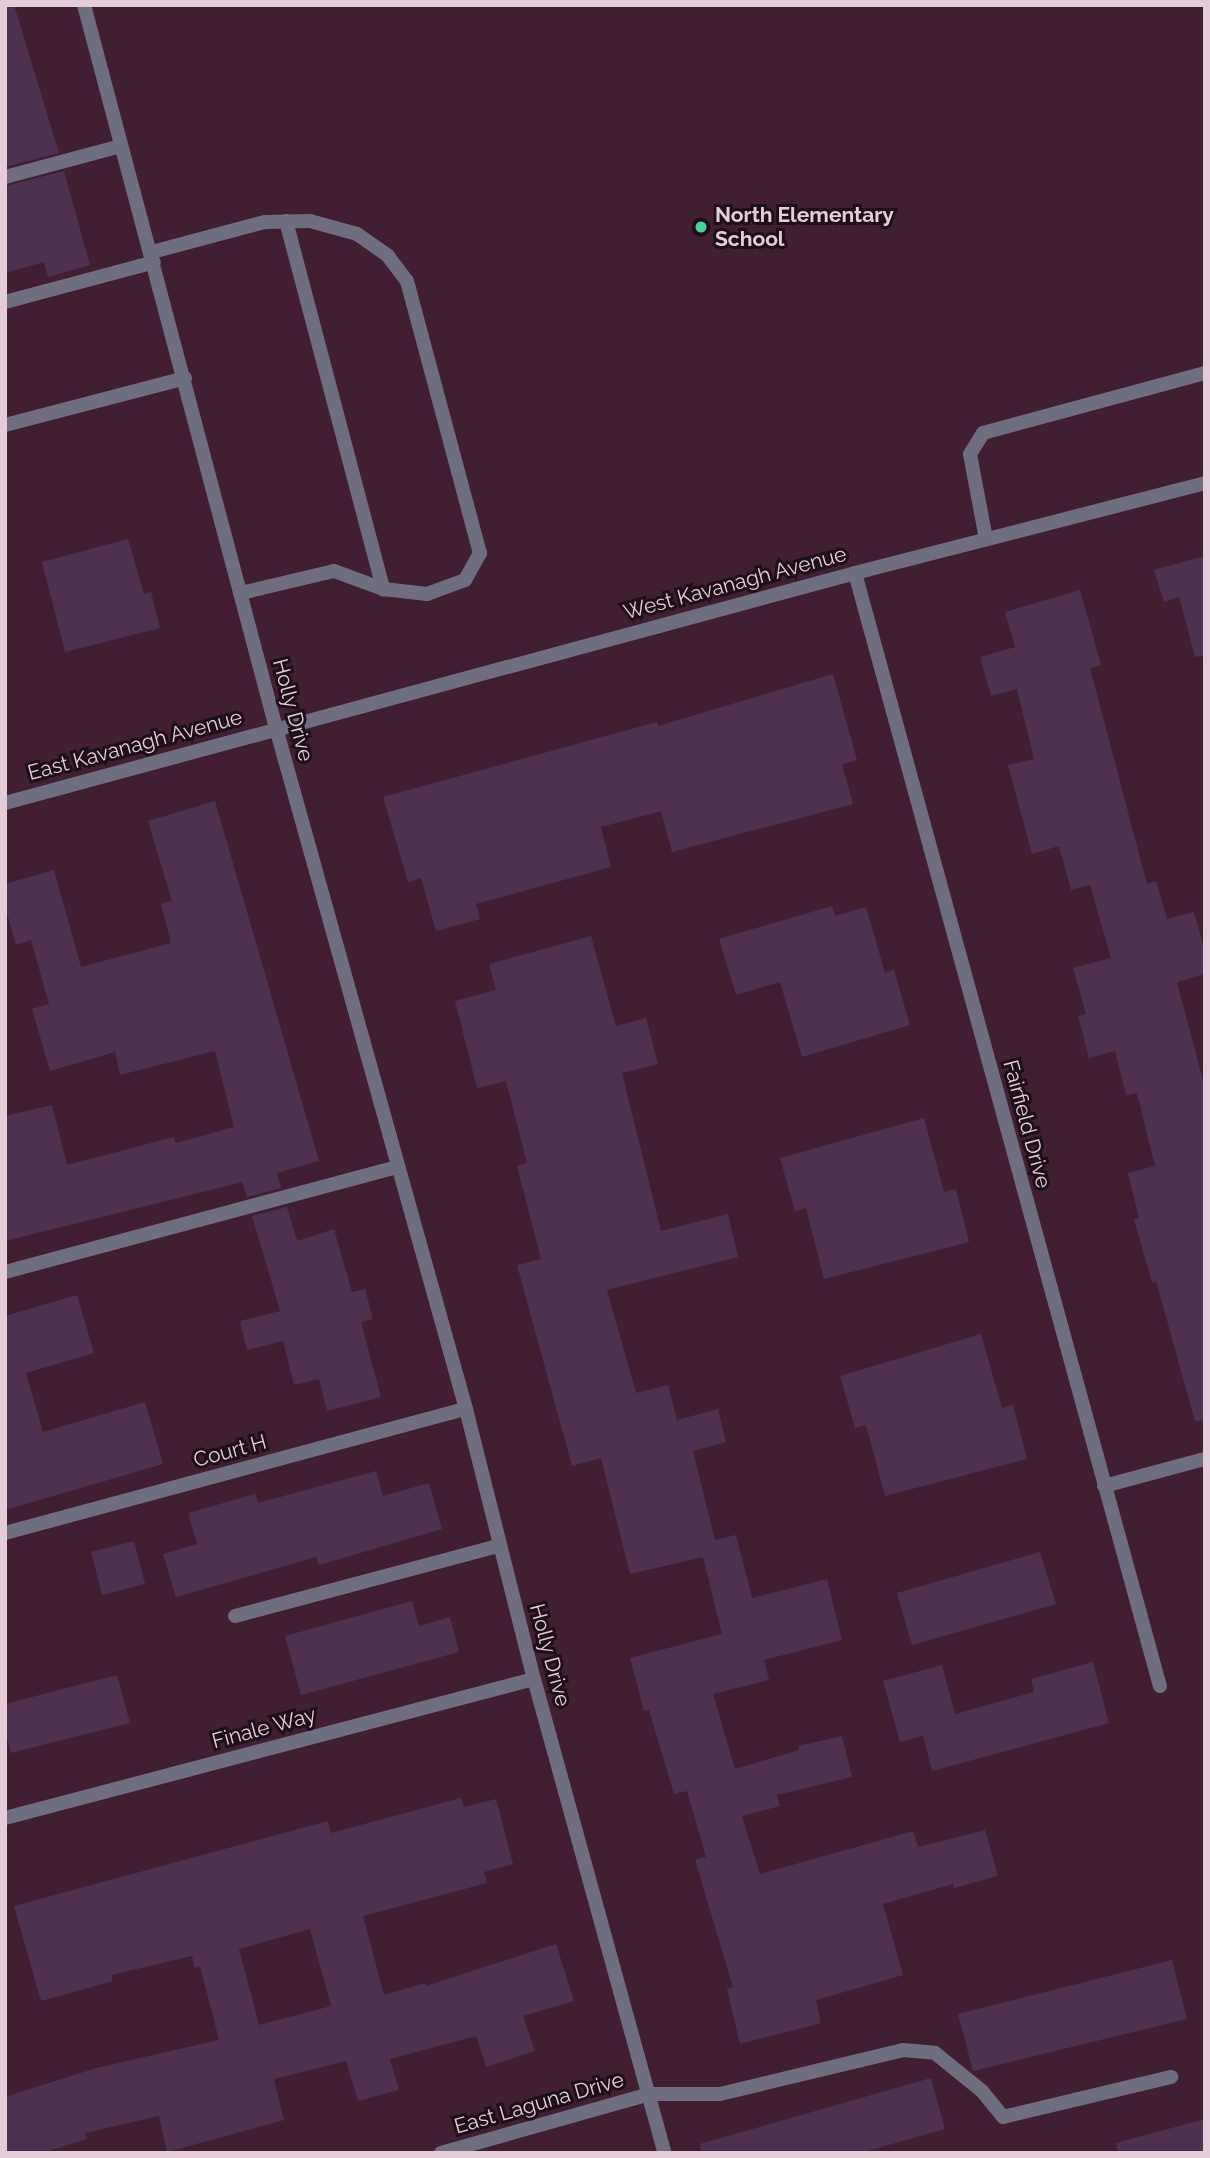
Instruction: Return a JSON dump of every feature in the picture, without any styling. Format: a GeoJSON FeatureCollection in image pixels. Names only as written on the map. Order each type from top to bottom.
{"type":"FeatureCollection","features":[{"type":"Feature","properties":{"kind":"street","name":"Holly Drive"},"geometry":{"type":"LineString","coordinates":[[84,5],[276,728],[466,1409],[534,1679],[664,2153]]}},
{"type":"Feature","properties":{"kind":"street"},"geometry":{"type":"LineString","coordinates":[[5,177],[121,146]]}},
{"type":"Feature","properties":{"kind":"street"},"geometry":{"type":"LineString","coordinates":[[286,221],[383,589]]}},
{"type":"Feature","properties":{"kind":"street"},"geometry":{"type":"LineString","coordinates":[[5,302],[265,222],[310,221],[357,234],[388,256],[407,281],[480,553],[466,580],[427,594],[383,589],[334,571],[241,593]]}},
{"type":"Feature","properties":{"kind":"street"},"geometry":{"type":"LineString","coordinates":[[986,539],[970,454],[983,433],[1205,373]]}},
{"type":"Feature","properties":{"kind":"street"},"geometry":{"type":"LineString","coordinates":[[5,425],[185,378]]}},
{"type":"Feature","properties":{"kind":"street","name":"West Kavanagh Avenue"},"geometry":{"type":"LineString","coordinates":[[276,728],[855,573],[1205,483]]}},
{"type":"Feature","properties":{"kind":"street","name":"Fairfield Drive"},"geometry":{"type":"LineString","coordinates":[[855,573],[1160,1686]]}},
{"type":"Feature","properties":{"kind":"street","name":"East Kavanagh Avenue"},"geometry":{"type":"LineString","coordinates":[[5,803],[276,728]]}},
{"type":"Feature","properties":{"kind":"street"},"geometry":{"type":"LineString","coordinates":[[5,1272],[397,1167]]}},
{"type":"Feature","properties":{"kind":"street","name":"Court H"},"geometry":{"type":"LineString","coordinates":[[5,1533],[466,1409]]}},
{"type":"Feature","properties":{"kind":"street"},"geometry":{"type":"LineString","coordinates":[[1104,1486],[1205,1459]]}},
{"type":"Feature","properties":{"kind":"street"},"geometry":{"type":"LineString","coordinates":[[234,1616],[499,1546]]}},
{"type":"Feature","properties":{"kind":"street","name":"Finale Way"},"geometry":{"type":"LineString","coordinates":[[5,1818],[534,1679]]}},
{"type":"Feature","properties":{"kind":"street","name":"East Laguna Drive"},"geometry":{"type":"LineString","coordinates":[[441,2153],[649,2094],[720,2094],[903,2050],[935,2053],[982,2091],[1003,2117],[1171,2077]]}},
{"type":"Feature","properties":{"kind":"building"},"geometry":{"type":"Polygon","coordinates":[[[5,5],[14,5],[59,153],[5,167],[5,5]]]}},
{"type":"Feature","properties":{"kind":"building"},"geometry":{"type":"Polygon","coordinates":[[[64,171],[90,265],[48,277],[44,262],[5,273],[5,186],[64,171]]]}},
{"type":"Feature","properties":{"kind":"building"},"geometry":{"type":"Polygon","coordinates":[[[128,539],[144,594],[151,592],[160,628],[65,652],[42,562],[128,539]]]}},
{"type":"Feature","properties":{"kind":"building"},"geometry":{"type":"Polygon","coordinates":[[[1205,556],[1205,656],[1195,657],[1179,597],[1164,602],[1154,570],[1205,556]]]}},
{"type":"Feature","properties":{"kind":"building"},"geometry":{"type":"Polygon","coordinates":[[[1080,590],[1101,665],[1090,668],[1147,884],[1156,881],[1167,919],[1194,912],[1205,951],[1205,974],[1177,982],[1205,1088],[1205,1420],[1195,1421],[1156,1281],[1152,1283],[1134,1219],[1139,1218],[1128,1173],[1155,1166],[1137,1093],[1126,1095],[1115,1051],[1089,1058],[1078,1016],[1086,1014],[1073,968],[1111,958],[1090,885],[1071,890],[1059,846],[1032,854],[1008,765],[1034,759],[1017,689],[991,696],[980,657],[1015,647],[1005,612],[1080,590]]]}},
{"type":"Feature","properties":{"kind":"building"},"geometry":{"type":"Polygon","coordinates":[[[833,674],[857,760],[842,764],[853,804],[672,852],[661,811],[601,827],[611,867],[476,904],[480,919],[436,931],[421,878],[408,882],[383,797],[657,722],[658,726],[833,674]]]}},
{"type":"Feature","properties":{"kind":"building"},"geometry":{"type":"Polygon","coordinates":[[[215,801],[319,1161],[277,1173],[281,1188],[247,1197],[242,1182],[5,1241],[5,1116],[52,1105],[67,1165],[174,1137],[176,1143],[234,1127],[215,1051],[120,1075],[115,1052],[50,1071],[32,1009],[49,1004],[31,940],[16,945],[5,906],[5,884],[54,870],[81,967],[171,943],[161,904],[172,901],[148,821],[215,801]]]}},
{"type":"Feature","properties":{"kind":"building"},"geometry":{"type":"Polygon","coordinates":[[[832,906],[835,916],[866,907],[885,973],[894,970],[910,1025],[802,1057],[780,982],[736,995],[719,939],[832,906]]]}},
{"type":"Feature","properties":{"kind":"building"},"geometry":{"type":"Polygon","coordinates":[[[591,936],[616,1026],[646,1018],[658,1064],[622,1073],[661,1231],[728,1214],[738,1257],[607,1290],[636,1393],[668,1385],[677,1420],[718,1409],[726,1442],[693,1451],[715,1540],[736,1535],[752,1598],[827,1579],[842,1640],[764,1660],[769,1680],[713,1694],[735,1769],[799,1750],[798,1746],[842,1736],[852,1777],[777,1795],[780,1806],[742,1816],[760,1874],[913,1831],[918,1847],[985,1830],[998,1876],[954,1888],[953,1884],[883,1904],[903,1975],[816,2000],[821,2023],[740,2044],[727,1989],[733,1987],[695,1860],[706,1857],[687,1791],[674,1794],[649,1710],[644,1711],[630,1658],[722,1634],[703,1557],[630,1574],[601,1458],[572,1466],[517,1265],[541,1259],[517,1166],[527,1163],[506,1081],[477,1088],[455,1001],[496,990],[489,964],[591,936]]]}},
{"type":"Feature","properties":{"kind":"building"},"geometry":{"type":"Polygon","coordinates":[[[924,1118],[944,1192],[956,1189],[969,1242],[824,1279],[806,1208],[795,1211],[780,1158],[924,1118]]]}},
{"type":"Feature","properties":{"kind":"building"},"geometry":{"type":"Polygon","coordinates":[[[287,1207],[297,1241],[334,1229],[352,1292],[365,1289],[373,1319],[361,1322],[381,1397],[327,1411],[319,1379],[294,1385],[283,1341],[247,1350],[240,1321],[280,1311],[252,1216],[287,1207]]]}},
{"type":"Feature","properties":{"kind":"building"},"geometry":{"type":"Polygon","coordinates":[[[77,1295],[94,1353],[26,1373],[43,1432],[145,1402],[163,1464],[5,1510],[5,1316],[77,1295]]]}},
{"type":"Feature","properties":{"kind":"building"},"geometry":{"type":"Polygon","coordinates":[[[981,1334],[1002,1408],[1013,1405],[1027,1459],[885,1496],[866,1425],[855,1428],[840,1376],[981,1334]]]}},
{"type":"Feature","properties":{"kind":"building"},"geometry":{"type":"Polygon","coordinates":[[[376,1471],[383,1496],[429,1483],[442,1529],[319,1565],[316,1557],[176,1597],[163,1554],[197,1544],[188,1513],[255,1494],[258,1503],[376,1471]]]}},
{"type":"Feature","properties":{"kind":"building"},"geometry":{"type":"Polygon","coordinates":[[[134,1541],[145,1584],[102,1595],[91,1552],[134,1541]]]}},
{"type":"Feature","properties":{"kind":"building"},"geometry":{"type":"Polygon","coordinates":[[[1040,1552],[1056,1604],[912,1645],[897,1593],[1040,1552]]]}},
{"type":"Feature","properties":{"kind":"building"},"geometry":{"type":"Polygon","coordinates":[[[412,1601],[419,1626],[450,1617],[459,1652],[301,1695],[285,1636],[412,1601]]]}},
{"type":"Feature","properties":{"kind":"building"},"geometry":{"type":"Polygon","coordinates":[[[1093,1662],[1109,1723],[932,1771],[923,1736],[900,1742],[883,1681],[942,1665],[955,1714],[1034,1692],[1031,1679],[1093,1662]]]}},
{"type":"Feature","properties":{"kind":"building"},"geometry":{"type":"Polygon","coordinates":[[[117,1675],[130,1723],[11,1753],[5,1730],[5,1704],[117,1675]]]}},
{"type":"Feature","properties":{"kind":"building"},"geometry":{"type":"Polygon","coordinates":[[[461,1798],[464,1807],[496,1799],[513,1864],[484,1872],[487,1883],[363,1916],[384,1995],[425,1983],[426,1986],[556,1944],[574,2001],[523,2016],[535,2051],[486,2067],[476,2036],[390,2059],[399,2090],[358,2101],[346,2061],[274,2079],[284,2120],[167,2152],[159,2116],[85,2133],[87,2139],[42,2153],[5,2153],[5,2097],[96,2068],[219,2040],[200,1966],[195,1968],[192,1956],[111,1975],[113,1981],[41,2001],[14,1906],[328,1821],[331,1833],[461,1798]],[[310,1929],[239,1949],[259,2025],[331,2006],[310,1929]]]}},
{"type":"Feature","properties":{"kind":"building"},"geometry":{"type":"Polygon","coordinates":[[[1172,1960],[1187,2019],[973,2071],[958,2014],[1172,1960]]]}},
{"type":"Feature","properties":{"kind":"building"},"geometry":{"type":"Polygon","coordinates":[[[931,2078],[945,2129],[860,2153],[701,2153],[700,2144],[931,2078]]]}},
{"type":"Feature","properties":{"kind":"building"},"geometry":{"type":"Polygon","coordinates":[[[1205,2119],[1205,2153],[1118,2153],[1116,2143],[1205,2119]]]}},
{"type":"Feature","properties":{"kind":"place","name":"North Elementary School"},"geometry":{"type":"Point","coordinates":[701,227]}}]}
